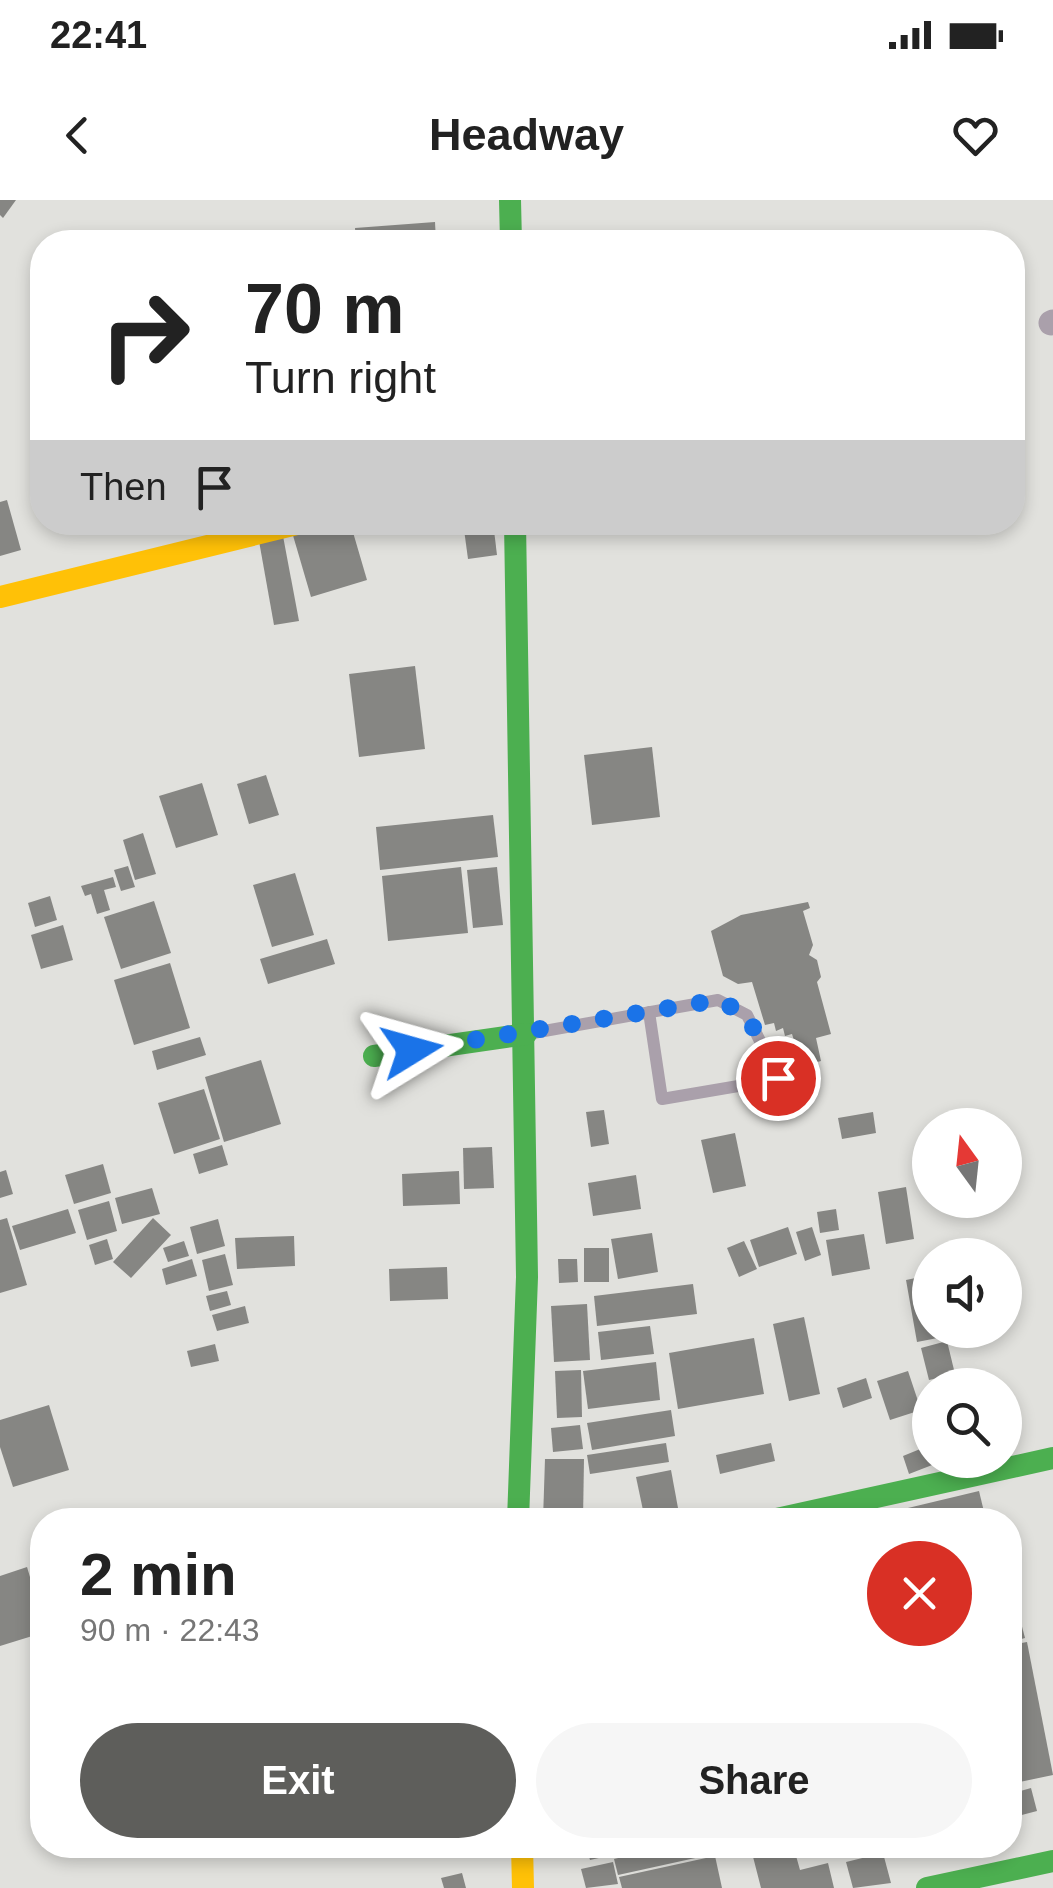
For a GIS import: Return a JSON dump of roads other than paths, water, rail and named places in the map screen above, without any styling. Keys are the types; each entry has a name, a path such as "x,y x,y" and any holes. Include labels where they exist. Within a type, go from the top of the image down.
{"main road":[{"path":"510,200 511,230"},
{"path":"0,598 252,535"},
{"path":"515,535 527,1277 518,1508"},
{"path":"374,1056 526,1034"},
{"path":"826,1508 1053,1458"},
{"path":"522,1858 523,1888"},
{"path":"927,1888 1053,1861"}],"lane":[{"path":"526,1034 650,1012 718,1000 747,1015 778,1078 662,1099 650,1012"}]}
